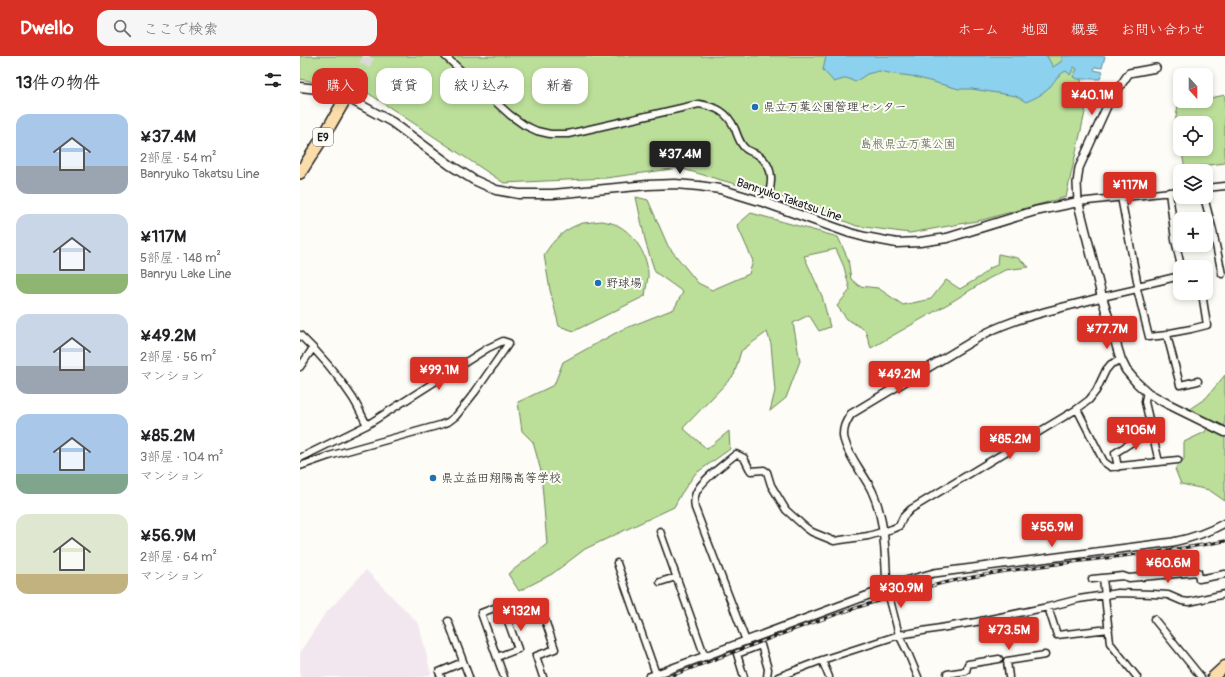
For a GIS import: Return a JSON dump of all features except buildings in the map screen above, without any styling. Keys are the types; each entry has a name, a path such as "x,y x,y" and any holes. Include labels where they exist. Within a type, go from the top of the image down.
{"highway":[{"name":"E9","path":"300,166 339,104"},
{"name":"E9","path":"300,173 325,134 340,104"},
{"path":"1213,677 1225,666"}],"main road":[{"name":"Banryuko Takatsu Line","path":"300,87 335,91 358,102 392,122 450,165 474,180 496,190 519,194 553,194 648,185 675,184 700,186 766,203 865,238 897,243 920,242 947,238 1035,211 1078,202"},
{"path":"1078,202 1102,297 1120,360 1130,375 1148,393 1225,432"}],"street":[{"path":"445,56 510,115 524,125 537,131 550,134 568,134 699,104 711,106 720,110 728,117 743,147 759,156 766,163 771,175 771,189 766,203"},
{"path":"1156,68 1129,72 1108,104 1079,168 1077,183 1078,202 1173,192"},
{"path":"1213,187 1225,186"},
{"path":"1169,192 1175,240 1180,260"},
{"path":"1121,198 1149,337 1192,330 1208,325 1203,300"},
{"path":"1206,204 1222,274"},
{"path":"918,677 899,635 887,588 881,516 872,491 850,455 844,440 843,431 851,414 1000,326 1015,320 1173,278"},
{"path":"300,335 336,373 353,399 367,425"},
{"path":"1167,335 1180,385 1198,381"},
{"path":"300,458 367,425 488,348 503,341 509,343 475,392 450,424 440,425 322,458 300,466"},
{"path":"300,367 313,348"},
{"path":"746,641 695,508 694,500 696,492 701,484 736,454 744,458 751,471 764,470 767,472 771,485 786,510 812,532 834,541 868,536 899,526 903,517 911,509 1090,400 1106,370 1111,364 1120,360"},
{"path":"1148,393 1145,402 1160,462"},
{"path":"1077,409 1104,462 1111,467 1178,460"},
{"path":"1118,467 1115,454 1137,439 1153,435"},
{"path":"618,564 653,676 887,588 934,572 1173,542 1211,531 1225,523"},
{"path":"660,531 705,656"},
{"path":"1137,677 1110,643 1105,594 1104,578 1092,580 1122,576 1129,578 1198,572 1199,579 1225,574"},
{"path":"660,582 676,577"},
{"path":"778,677 822,660 899,635 976,622 1048,607 1079,598 1118,593 1153,594 1168,595 1182,601 1189,602 1225,594"},
{"path":"497,657 518,649 502,605 481,613 504,677"},
{"path":"1048,607 1057,635 1109,629"},
{"path":"1154,618 1201,677"},
{"path":"543,677 536,656 555,649 545,620"},
{"path":"448,621 469,677"},
{"path":"744,677 737,654 760,645 768,669 768,677"},
{"path":"1009,677 1007,660 1045,655"},
{"path":"948,677 947,674 966,671 968,664 998,659"},
{"path":"822,660 829,677"},
{"path":"441,677 439,672 463,662"}],"shaded area":[{"path":"366,570 419,624 431,674 423,677 300,677 300,652 324,615"}],"green space":[{"name":"島根県立万葉公園","path":"300,56 1072,56 1088,99 1066,197 982,220 910,233 857,226 784,198 679,168 606,178 504,183 385,104 432,104 432,68 376,68 376,98 368,93 368,68 312,68 312,81 300,79"},
{"path":"1225,95 1225,163 1213,164 1184,164 1182,156 1213,156 1213,116 1176,116 1178,108 1213,108 1213,98"},
{"path":"636,197 648,200 668,246 698,283 712,290 749,274 753,261 737,225 751,213 838,237 848,259 851,279 859,286 878,288 903,305 931,299 946,280 960,289 980,277 990,268 997,265 998,254 1018,258 1029,267 1005,270 871,348 865,330 847,319 837,306 850,290 844,267 836,249 804,256 822,296 830,327 819,331 809,315 793,323 800,361 786,398 770,411 775,391 771,344 767,332 741,351 734,375 683,428 707,449 729,431 730,449 695,474 674,507 585,549 552,574 519,591 508,574 547,544 541,471 533,442 522,431 518,402 554,385 563,362 621,330 674,309 683,292 655,272 646,244"},
{"name":"野球場","path":"602,221 615,224 624,229 640,247 648,269 645,296 574,331 559,326 550,290 544,255 551,244 565,231 583,223"},
{"path":"1225,375 1225,501 1209,490 1181,484 1175,469 1184,459 1184,442 1205,432 1211,421 1188,410 1206,398"}],"water":[{"path":"826,56 1047,56 1053,67 1062,61 1062,56 1105,56 1102,68 1095,67 1094,70 1103,72 1100,79 1078,79 1073,77 1077,69 1074,67 1070,75 1066,71 1062,73 1046,91 1026,102 1016,96 972,89 959,89 911,76 879,71 867,74 855,82 847,78 834,82 823,70"}],"tunnel":[{"path":"363,68 369,56"}],"railway":[{"path":"668,677 844,612 880,600 952,581 1054,564 1157,552 1225,541"}],"place":[{"name":"県立万葉公園管理センター","path":"755,107"},
{"name":"野球場","path":"598,283"},
{"name":"県立益田翔陽高等学校","path":"433,478"}]}
